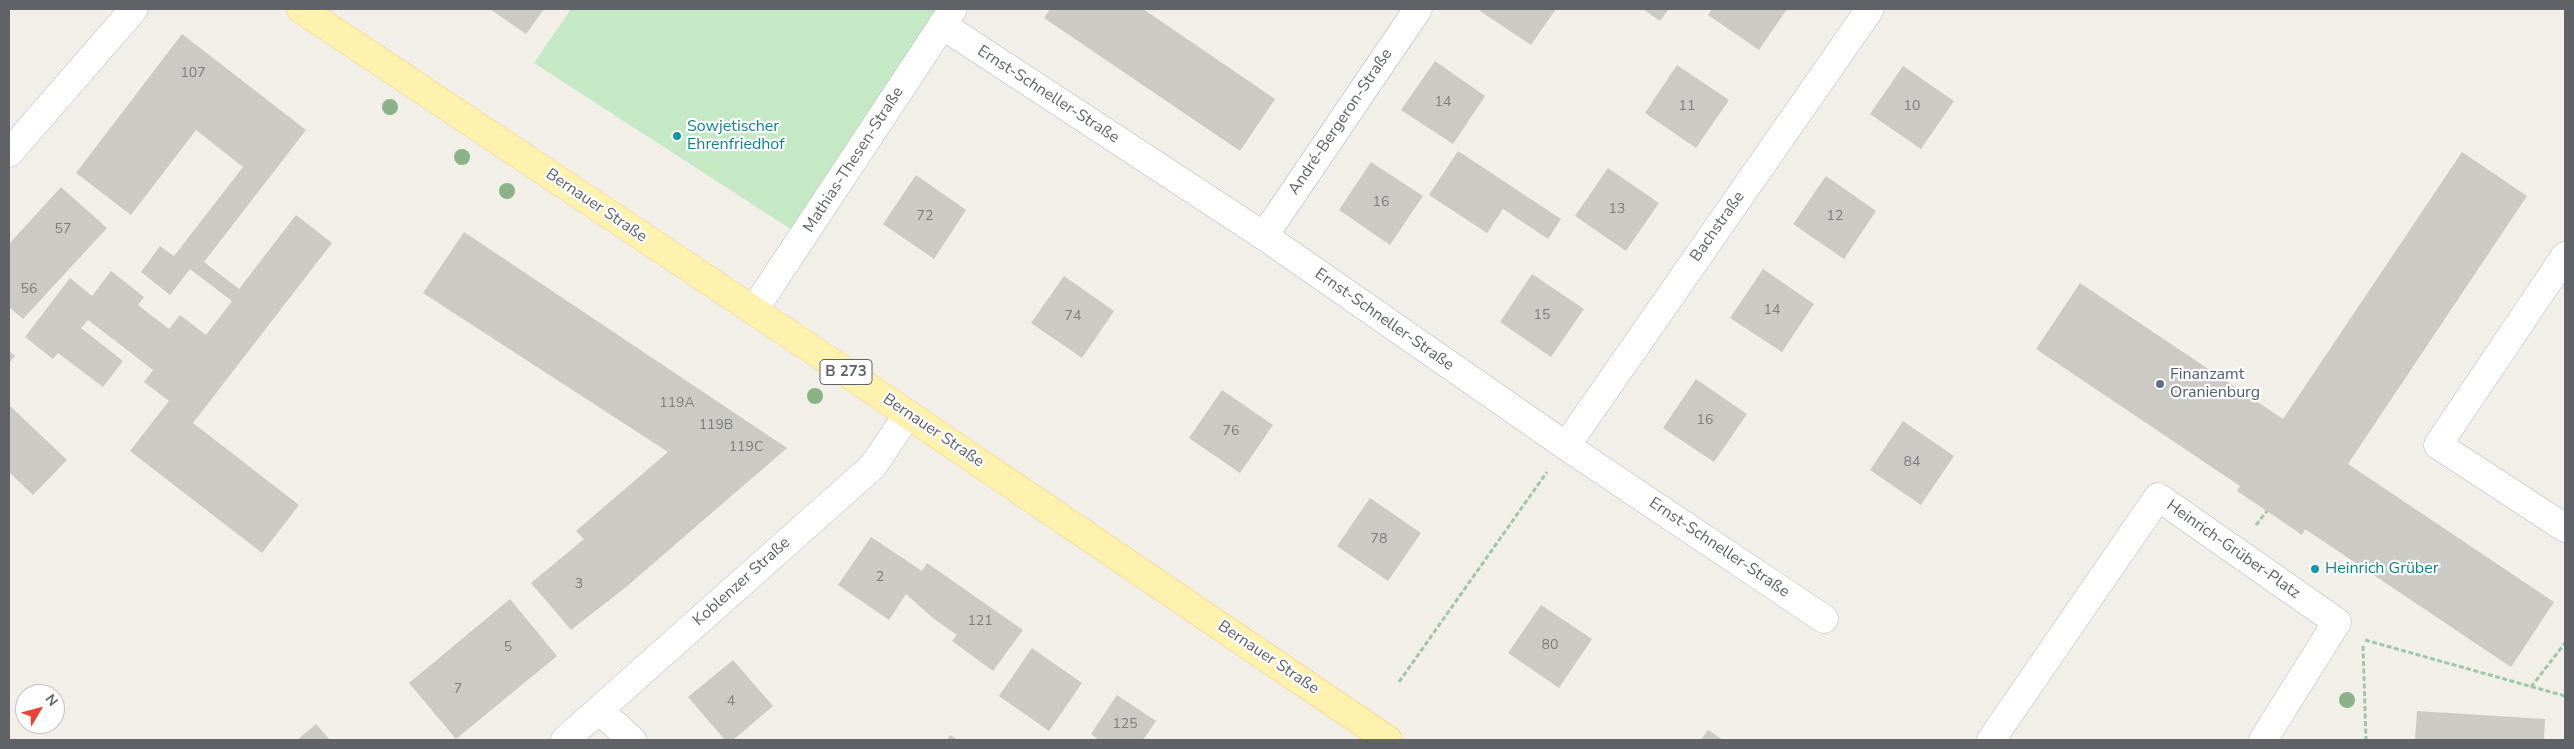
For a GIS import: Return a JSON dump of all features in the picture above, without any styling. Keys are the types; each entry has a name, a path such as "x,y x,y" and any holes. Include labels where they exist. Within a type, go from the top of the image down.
{"main road":[{"name":"Bernauer Straße","path":"300,9 754,310 1388,740"}],"street":[{"path":"9,153 134,9"},
{"name":"André-Bergeron-Straße","path":"1264,236 1418,9"},
{"name":"Bachstraße","path":"1566,446 1870,9"},
{"name":"Mathias-Thesen-Straße","path":"754,310 947,17"},
{"name":"Ernst-Schneller-Straße","path":"947,17 1566,446 1824,619"},
{"path":"2565,256 2438,445 2565,528"},
{"name":"Koblenzer Straße","path":"565,740 873,466 908,414"},
{"name":"Heinrich-Grüber-Platz","path":"1991,740 2158,497 2337,622 2263,740"},
{"path":"599,710 632,740"}],"path":[{"path":"1399,682 1566,446"},
{"path":"2251,532 2266,511"},
{"path":"2366,740 2362,640 2565,696"},
{"path":"2531,687 2565,643"}],"green space":[{"path":"571,9 953,9 803,237 534,63"}],"building":[{"path":"490,9 544,9 526,34"},
{"path":"1050,9 1143,9 1275,99 1240,151 1044,18"},
{"path":"1481,9 1556,9 1531,45 1480,11"},
{"path":"1643,9 1669,9 1660,21"},
{"path":"1712,9 1787,9 1759,50 1708,15"},
{"path":"182,34 306,130 204,262 239,289 296,215 332,243 193,423 299,505 262,553 130,451 169,401 144,382 153,370 88,320 81,328 123,361 103,387 58,353 53,359 25,337 70,278 92,296 111,271 144,297 138,305 169,329 180,315 206,335 232,301 190,269 170,295 141,272 160,246 174,256 243,167 196,130 131,215 76,173"},
{"path":"1435,61 1485,96 1453,144 1401,110"},
{"path":"1677,65 1729,100 1696,148 1645,113"},
{"path":"1903,66 1954,101 1921,149 1870,114"},
{"path":"1458,151 1561,219 1548,239 1503,209 1487,233 1429,195"},
{"name":"Finanzamt Oranienburg","path":"2462,152 2527,196 2348,464 2554,602 2511,667 2305,529 2302,535 2237,491 2240,486 2036,349 2080,283 2283,419"},
{"path":"1371,162 1423,196 1390,245 1339,210"},
{"path":"1608,168 1659,203 1626,251 1575,216"},
{"path":"916,175 966,210 934,259 883,224"},
{"path":"1826,176 1876,211 1844,259 1793,224"},
{"path":"61,187 107,228 23,319 9,307 9,244"},
{"path":"464,232 787,448 626,587 571,630 531,583 584,539 576,531 668,452 423,293"},
{"path":"1763,269 1814,304 1782,352 1730,318"},
{"path":"1532,274 1584,309 1551,357 1500,322"},
{"path":"1064,276 1114,311 1082,358 1031,323"},
{"path":"9,351 15,356 9,363"},
{"path":"1696,379 1747,414 1714,462 1663,428"},
{"path":"1222,390 1273,425 1240,473 1189,438"},
{"path":"9,405 67,460 33,495 9,472"},
{"path":"1903,421 1954,456 1921,505 1870,470"},
{"path":"1370,498 1421,533 1388,581 1337,546"},
{"path":"871,537 922,571 927,563 1023,630 993,671 952,641 957,635 934,619 906,594 889,620 838,585"},
{"path":"510,599 557,656 456,739 409,683"},
{"path":"1541,605 1592,639 1559,688 1508,653"},
{"path":"1032,648 1082,683 1049,731 999,696"},
{"path":"733,660 773,706 733,740 725,740 688,697"},
{"path":"1117,695 1156,721 1143,740 1099,740 1091,734"},
{"path":"2417,711 2545,719 2544,740 2415,740"},
{"path":"316,724 330,740 297,740"},
{"path":"1708,730 1723,740 1701,740"},
{"path":"950,735 958,740 947,740"}],"place":[{"name":"Sowjetischer Ehrenfriedhof","path":"677,136"},
{"name":"Finanzamt Oranienburg","path":"2160,384"},
{"name":"Heinrich Grüber","path":"2315,569"}]}
